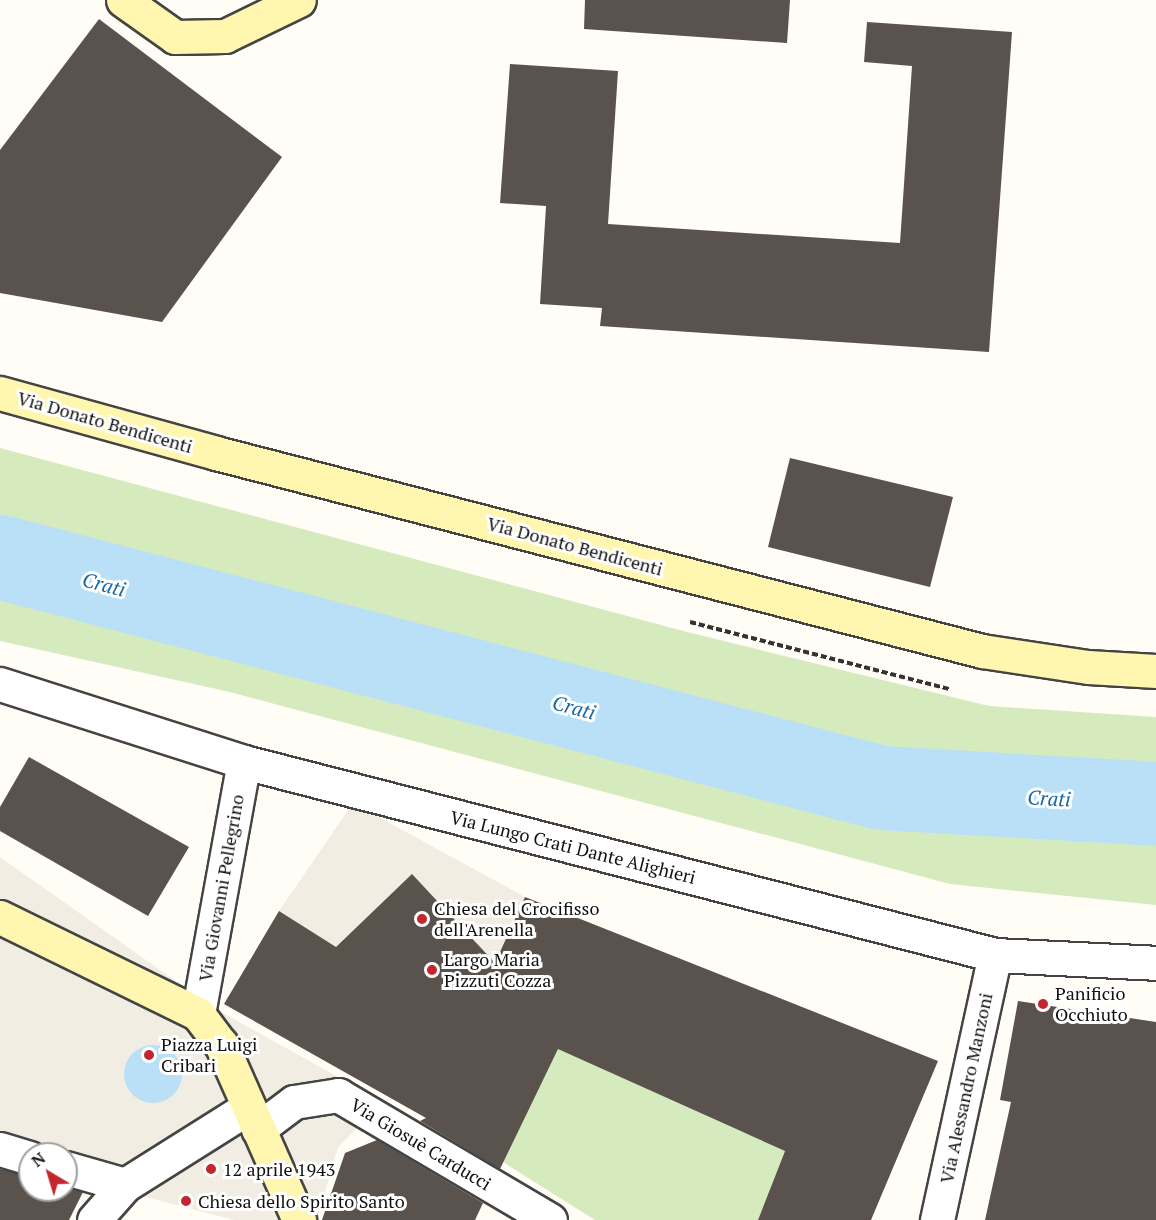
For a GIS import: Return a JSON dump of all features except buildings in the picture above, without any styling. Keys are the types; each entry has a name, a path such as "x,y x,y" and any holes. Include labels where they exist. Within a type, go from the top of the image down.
{"street":[{"path":"123,0 175,37 225,36 299,0"},
{"name":"Via Donato Bendicenti","path":"0,393 216,453 982,651 1088,667 1156,671"},
{"name":"Via Lungo Crati Dante Alighieri","path":"0,684 244,762 995,955 1156,963"},
{"name":"Via Giovanni Pellegrino","path":"198,1014 244,762"},
{"path":"0,917 198,1014 221,1044 299,1220"},
{"name":"Via Alessandro Manzoni","path":"937,1220 995,955"},
{"name":"Via Giosuè Carducci","path":"94,1220 125,1185 254,1118 294,1102 339,1095 550,1220"},
{"path":"0,1149 18,1154"},
{"path":"78,1171 125,1185"}],"green space":[{"path":"0,448 687,632 989,706 1156,717 1156,905 950,884 230,692 0,641"},
{"path":"575,1013 603,1069 742,1132 801,1109 758,1220 595,1220 503,1162"}],"shaded area":[{"name":"Largo Maria Pizzuti Cozza","path":"353,803 525,897 466,1030 279,911"},
{"name":"Piazza Luigi Cribari","path":"0,857 214,1008 383,1102 338,1147 317,1220 234,1220 78,1179 78,1142 18,1142 18,1157 0,1158"}],"water":[{"path":"153,1045 169,1050 177,1058 182,1074 177,1090 169,1098 153,1103 137,1098 129,1090 124,1074 129,1058 137,1050"}],"waterway":[{"name":"Crati","path":"0,557 882,788 1156,804"}],"place":[{"name":"Chiesa del Crocifisso dell'Arenella","path":"422,919"},
{"name":"Largo Maria Pizzuti Cozza","path":"432,970"},
{"name":"Panificio Occhiuto","path":"1043,1004"},
{"name":"Piazza Luigi Cribari","path":"149,1055"},
{"name":"12 aprile 1943","path":"211,1169"},
{"name":"Chiesa dello Spirito Santo","path":"186,1201"}]}
